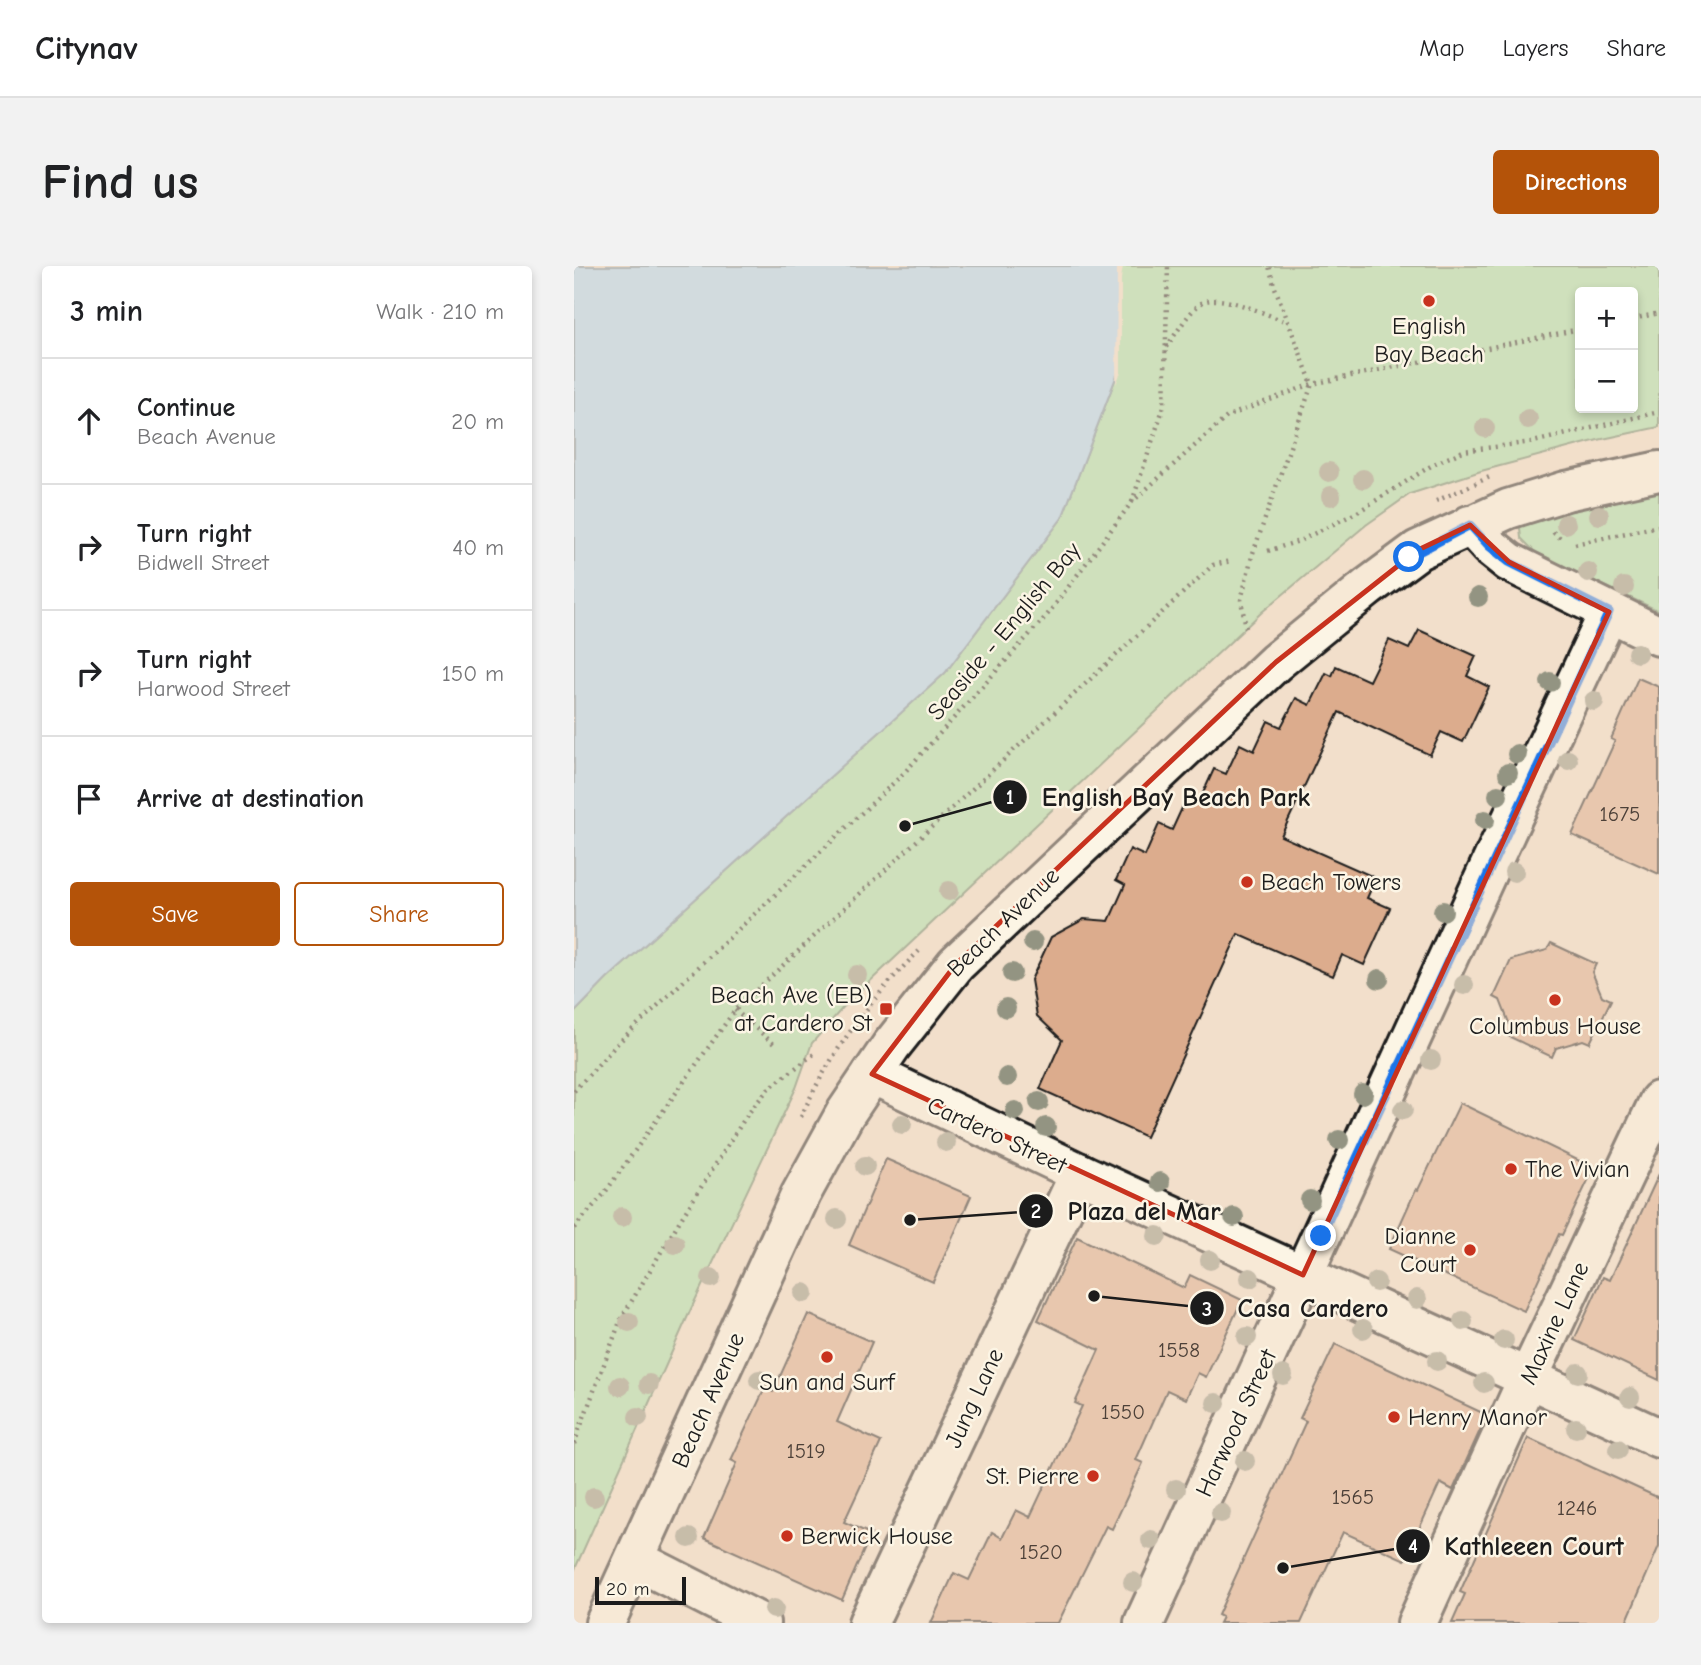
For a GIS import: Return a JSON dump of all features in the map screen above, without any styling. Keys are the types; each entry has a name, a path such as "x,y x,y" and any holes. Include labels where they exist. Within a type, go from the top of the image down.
{"street":[{"name":"Beach Avenue","path":"605,1623 801,1194 845,1114 891,1046 956,964 1276,662 1368,587 1419,550 1508,509 1566,491 1659,471"},
{"path":"1470,525 1489,546 1509,562 1659,636"},
{"name":"Harwood Street","path":"1144,1623 1609,612"},
{"name":"Cardero Street","path":"872,1074 1080,1173 1659,1438"},
{"name":"Maxine Lane","path":"1417,1623 1528,1378 1659,1101"},
{"name":"Jung Lane","path":"868,1623 1080,1173"},
{"path":"636,1559 760,1623"}],"path":[{"path":"1132,502 1164,406 1168,266"},
{"path":"1246,628 1241,600 1252,556 1312,384 1269,266"},
{"path":"1166,347 1196,308 1209,299 1227,300 1288,322"},
{"path":"1638,317 1659,313"},
{"name":"Seaside - English Bay","path":"574,1091 618,1042 903,774 1048,614 1132,502 1228,416 1312,384 1575,330"},
{"path":"1268,551 1299,541 1356,513 1434,464 1464,451 1533,442 1659,412"},
{"path":"1575,544 1659,526"},
{"path":"574,1228 604,1194 735,1010 1213,565 1231,561"},
{"path":"735,1010 775,1045"},
{"path":"811,1096 852,1028"},
{"path":"574,1444 621,1319 679,1222 747,1115 768,1089 814,1054"}],"highlighted area":[{"path":"1470,525 1509,562 1609,612 1303,1275 872,1074 956,964 1276,662 1418,550"}],"green space":[{"path":"1120,266 1659,266 1659,427 1481,471 1410,494 1366,525 1262,612 846,1004 812,1043 796,1088 691,1309 574,1571 574,1013 607,979 945,673 1062,518 1118,372"},
{"path":"1659,488 1659,611 1538,555 1521,538 1520,528 1523,523 1577,506"}],"water":[{"path":"574,266 1120,266 1118,372 1062,518 945,673 607,979 574,1013"}],"pier":[{"path":"1117,266 1123,266 1121,372 1116,384"}],"building":[{"name":"Beach Towers","path":"1419,630 1476,656 1467,676 1489,687 1463,742 1441,732 1430,755 1339,712 1281,836 1376,878 1367,898 1390,908 1364,965 1342,955 1333,976 1238,934 1146,1137 1040,1089 1062,1040 1037,1016 1031,980 1051,937 1084,919 1109,921 1125,885 1116,880 1130,849 1145,856 1159,824 1172,830 1187,797 1199,802 1214,769 1226,774 1240,744 1254,751 1268,721 1281,727 1296,698 1310,705 1326,673 1332,676 1336,666 1369,681 1389,640 1409,649"},
{"path":"1638,678 1659,687 1659,874 1572,835 1615,741 1611,739"},
{"name":"Columbus House","path":"1551,943 1596,964 1592,972 1602,996 1611,1000 1590,1043 1583,1040 1556,1048 1552,1057 1508,1036 1511,1028 1500,1000 1494,997 1511,960 1547,950"},
{"path":"1460,1103 1594,1168 1562,1235 1559,1234 1524,1311 1389,1249"},
{"path":"886,1159 971,1196 933,1282 849,1245"},
{"path":"1659,1174 1659,1380 1574,1340 1603,1277 1610,1280"},
{"path":"1077,1237 1184,1288 1190,1275 1242,1300 1206,1377 1198,1373 1186,1399 1167,1390 1136,1460 1143,1463 1112,1529 1106,1526 1058,1623 931,1623 954,1573 969,1580 992,1532 1002,1538 1016,1510 1030,1517 1082,1406 1075,1403 1099,1350 1038,1320"},
{"path":"808,1314 872,1342 837,1422 881,1442 844,1522 871,1534 842,1600 704,1538 737,1463 731,1460 765,1388 773,1392"},
{"path":"1335,1344 1487,1415 1453,1490 1440,1483 1405,1560 1343,1532 1301,1623 1219,1623 1222,1617 1218,1615 1306,1421 1300,1418"},
{"path":"1528,1438 1659,1498 1659,1546 1626,1623 1452,1623 1465,1594 1460,1592"}],"place":[{"name":"English Bay Beach","path":"1429,301"},
{"name":"English Bay Beach Park","path":"905,826"},
{"name":"Beach Towers","path":"1247,882"},
{"name":"Columbus House","path":"1555,1000"},
{"name":"Beach Ave (EB) at Cardero St","path":"886,1009"},
{"name":"The Vivian","path":"1511,1169"},
{"name":"Plaza del Mar","path":"910,1220"},
{"name":"Dianne Court","path":"1470,1250"},
{"name":"Casa Cardero","path":"1094,1296"},
{"name":"Sun and Surf","path":"827,1357"},
{"name":"Henry Manor","path":"1394,1417"},
{"name":"St. Pierre","path":"1093,1476"},
{"name":"Berwick House","path":"787,1536"},
{"name":"Kathleeen Court","path":"1283,1568"}],"route":[{"path":"1321,1236 1609,612 1509,562 1489,546 1470,525 1409,557"}]}
